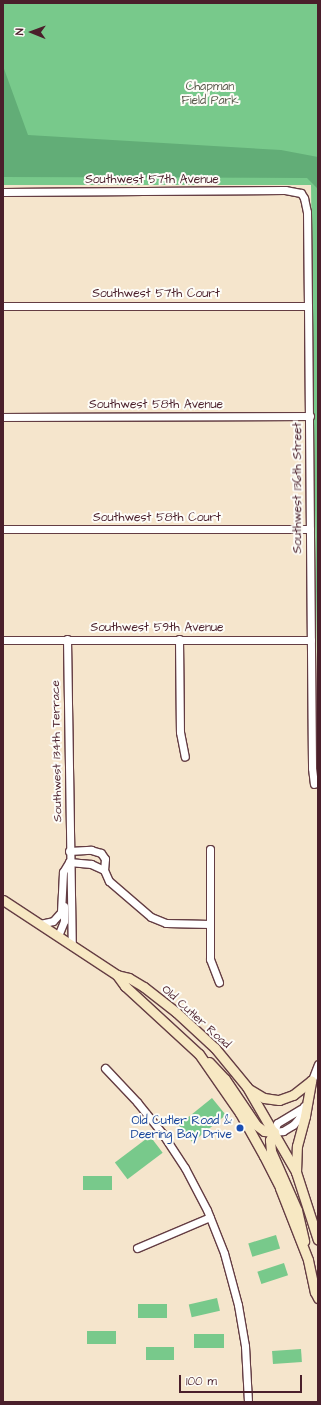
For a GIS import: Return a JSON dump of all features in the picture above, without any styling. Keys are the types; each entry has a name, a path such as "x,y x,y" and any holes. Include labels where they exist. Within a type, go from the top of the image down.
{"main road":[{"name":"Old Cutler Road","path":"3,900 117,975 130,978 144,987 181,1017 215,1048 247,1087 274,1132"},
{"name":"Old Cutler Road","path":"117,975 125,986 199,1054 240,1113 280,1188 308,1260"},
{"path":"199,1054 225,1079 256,1125 264,1131 274,1132"},
{"path":"247,1087 261,1097 279,1100 293,1095 311,1081"},
{"path":"296,1172 297,1146 305,1116 311,1081"},
{"path":"274,1132 286,1157 296,1172 318,1240"},
{"path":"274,1132 270,1140 271,1151 297,1210 315,1292 318,1298"}],"street":[{"name":"Southwest 57th Avenue","path":"3,192 285,190 301,193"},
{"name":"Southwest 136th Street","path":"301,193 304,198 306,208 310,416 310,640 314,784"},
{"name":"Southwest 57th Court","path":"3,306 308,306"},
{"name":"Southwest 58th Avenue","path":"3,417 310,416"},
{"name":"Southwest 58th Court","path":"3,529 310,528"},
{"name":"Southwest 134th Terrace","path":"67,639 69,862 72,872 72,946"},
{"path":"179,639 180,732 185,757"},
{"name":"Southwest 59th Avenue","path":"3,640 310,640"},
{"path":"210,849 210,959 219,982"},
{"path":"69,851 91,850 101,853 106,860 104,870"},
{"name":"Southwest 134th Terrace","path":"58,936 65,913 63,902 63,872 69,862"},
{"path":"69,862 91,864 104,870 114,886 151,917 166,923 210,924"},
{"name":"Southwest 134th Terrace","path":"40,924 56,919 61,912 63,902"},
{"path":"274,1132 277,1124 304,1107 311,1081 318,1064"},
{"path":"105,1068 137,1102 162,1133 193,1182 210,1217 228,1267 241,1318 245,1346 248,1402"},
{"path":"137,1248 210,1217"}],"green space":[{"name":"Chapman Field Park","path":"3,3 318,3 318,752 311,185 3,185"},
{"path":"3,66 28,135 281,150 318,157 318,255 317,188 307,178 3,177"},
{"path":"212,1098 226,1115 192,1142 179,1125"},
{"path":"150,1136 163,1153 127,1179 115,1162"},
{"path":"83,1176 112,1176 112,1190 83,1190"},
{"path":"276,1235 280,1248 252,1257 248,1243"},
{"path":"284,1263 288,1275 261,1284 257,1272"},
{"path":"217,1298 220,1311 192,1317 189,1305"},
{"path":"138,1304 167,1304 167,1318 138,1318"},
{"path":"87,1331 116,1331 116,1344 87,1344"},
{"path":"194,1334 224,1334 224,1348 194,1348"},
{"path":"146,1347 174,1347 174,1360 146,1360"},
{"path":"301,1349 302,1362 273,1364 272,1351"}],"place":[{"name":"Old Cutler Road & Deering Bay Drive","path":"240,1128"}]}
